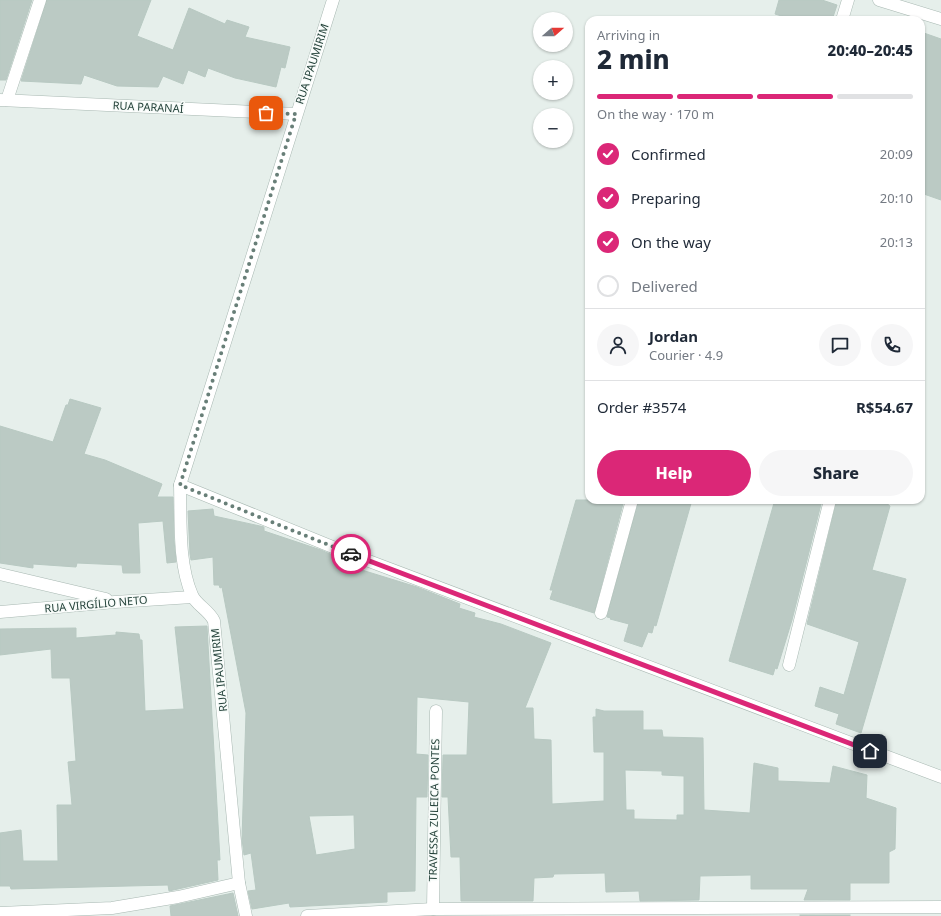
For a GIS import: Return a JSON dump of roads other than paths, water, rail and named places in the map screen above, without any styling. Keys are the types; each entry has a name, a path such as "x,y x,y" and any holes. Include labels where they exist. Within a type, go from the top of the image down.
{"street":[{"path":"4,100 40,0"},
{"name":"RUA IPAUMIRIM","path":"246,916 239,883 214,621 208,611 192,597 185,572 182,550 180,485 333,0"},
{"path":"843,16 848,0"},
{"path":"879,0 941,19"},
{"name":"RUA PARANAÍ","path":"4,100 296,114"},
{"path":"180,485 345,552 941,777"},
{"path":"602,613 631,504"},
{"path":"789,665 829,504"},
{"path":"0,574 115,602"},
{"name":"RUA VIRGÍLIO NETO","path":"0,612 192,597"},
{"name":"TRAVESSA ZULEICA PONTES","path":"433,909 436,711"},
{"path":"0,913 112,908 178,897 239,883"},
{"path":"307,916 433,909 941,907"}]}
